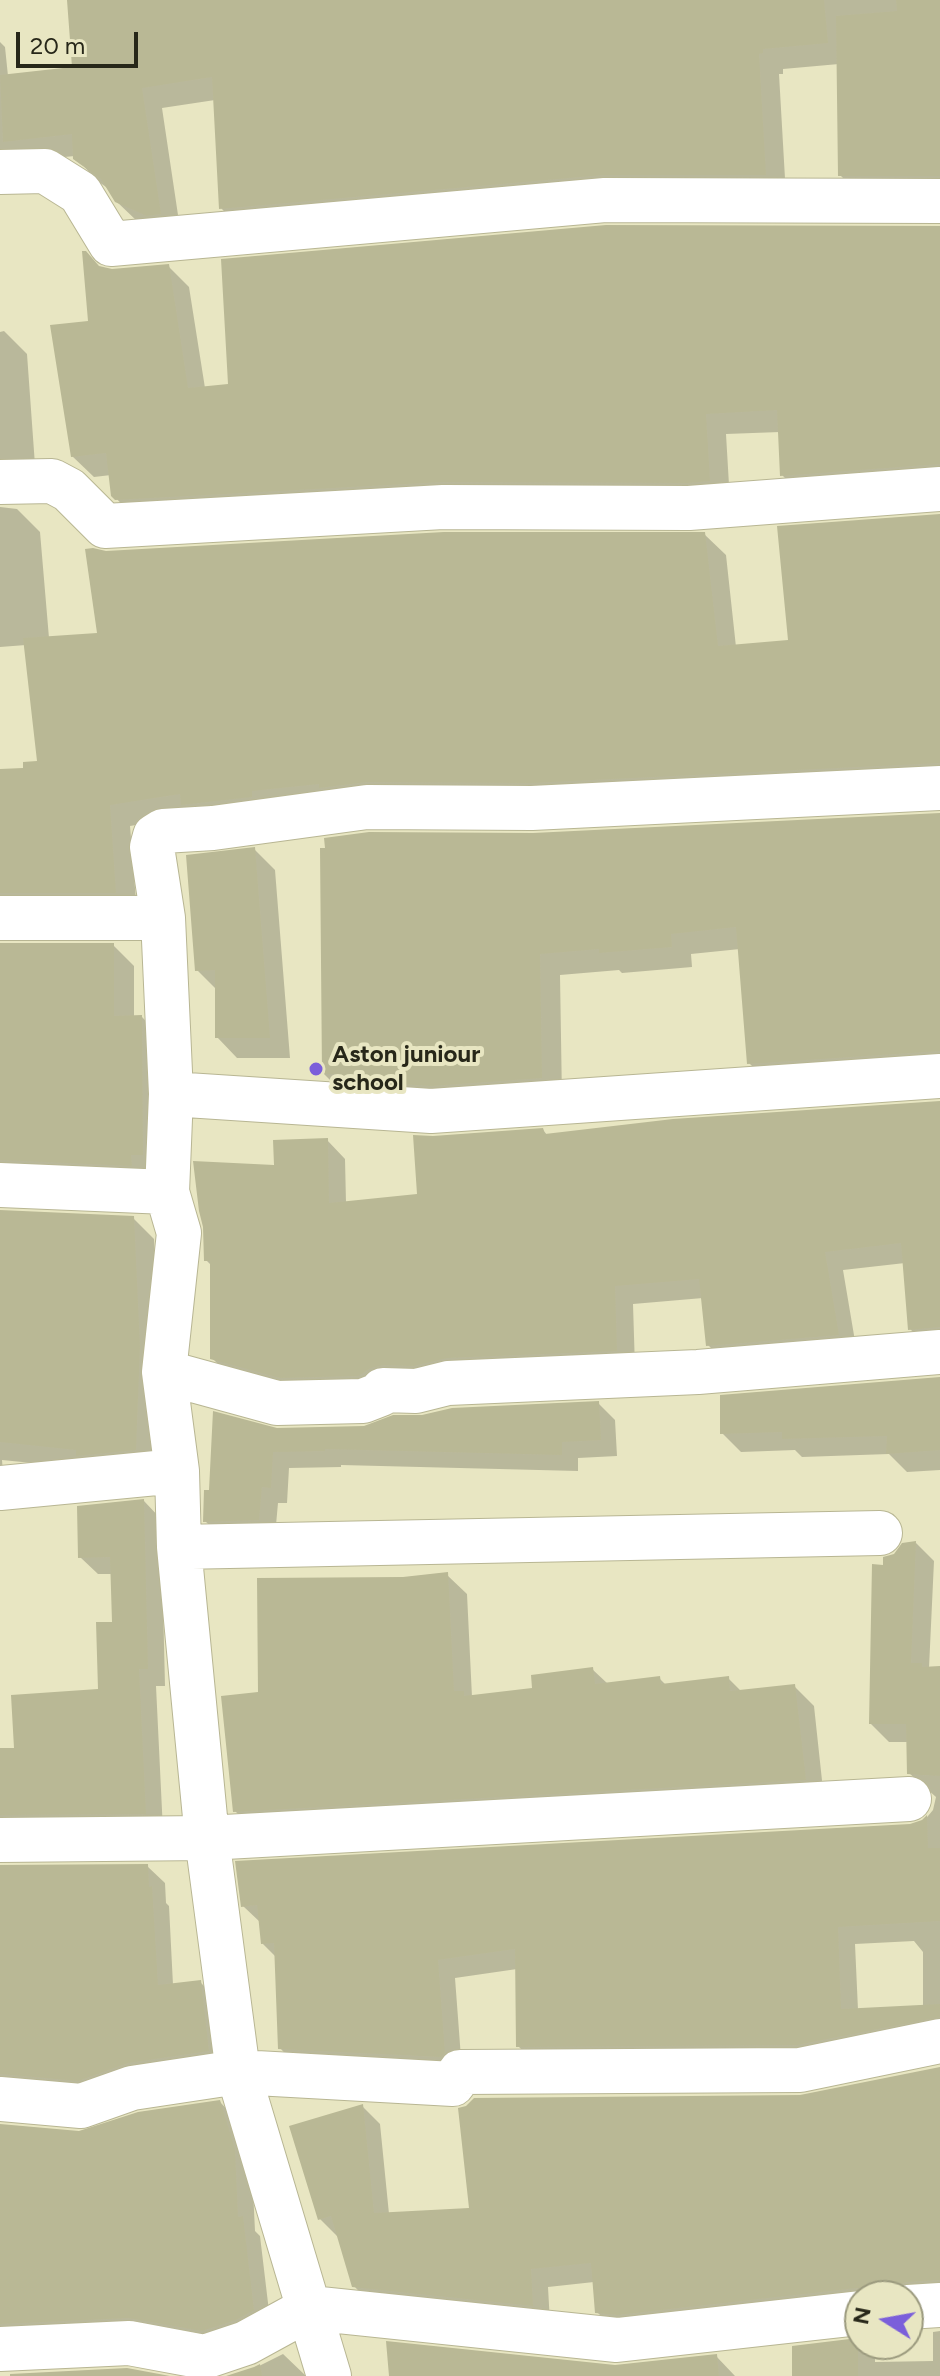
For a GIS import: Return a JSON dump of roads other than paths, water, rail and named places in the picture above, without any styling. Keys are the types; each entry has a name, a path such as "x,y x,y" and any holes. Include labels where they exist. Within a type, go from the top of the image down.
{"street":[{"path":"0,172 45,171 80,193 111,244 605,200 940,201"},
{"path":"0,482 52,481 69,490 105,526 443,507 689,508 940,489"},
{"path":"329,2376 238,2072 207,1838 179,1547 177,1471 164,1372 179,1233 167,1192 171,1094 163,918 152,847 155,836 163,831 213,828 367,807 532,808 940,788"},
{"path":"0,918 163,918"},
{"path":"171,1094 431,1111 940,1076"},
{"path":"0,1185 167,1192"},
{"path":"164,1372 277,1403 363,1401 381,1394 383,1390 416,1391 448,1383 698,1372 940,1352"},
{"path":"0,1488 177,1471"},
{"path":"179,1547 880,1533"},
{"path":"0,1840 207,1838 909,1799"},
{"path":"0,2099 81,2106 132,2088 238,2072 453,2084 460,2072 800,2070 940,2041"},
{"path":"0,2349 129,2343 204,2357 246,2343 310,2308 617,2340 844,2315"}],"place":[{"name":"Aston juniour school","path":"316,1069"}]}
